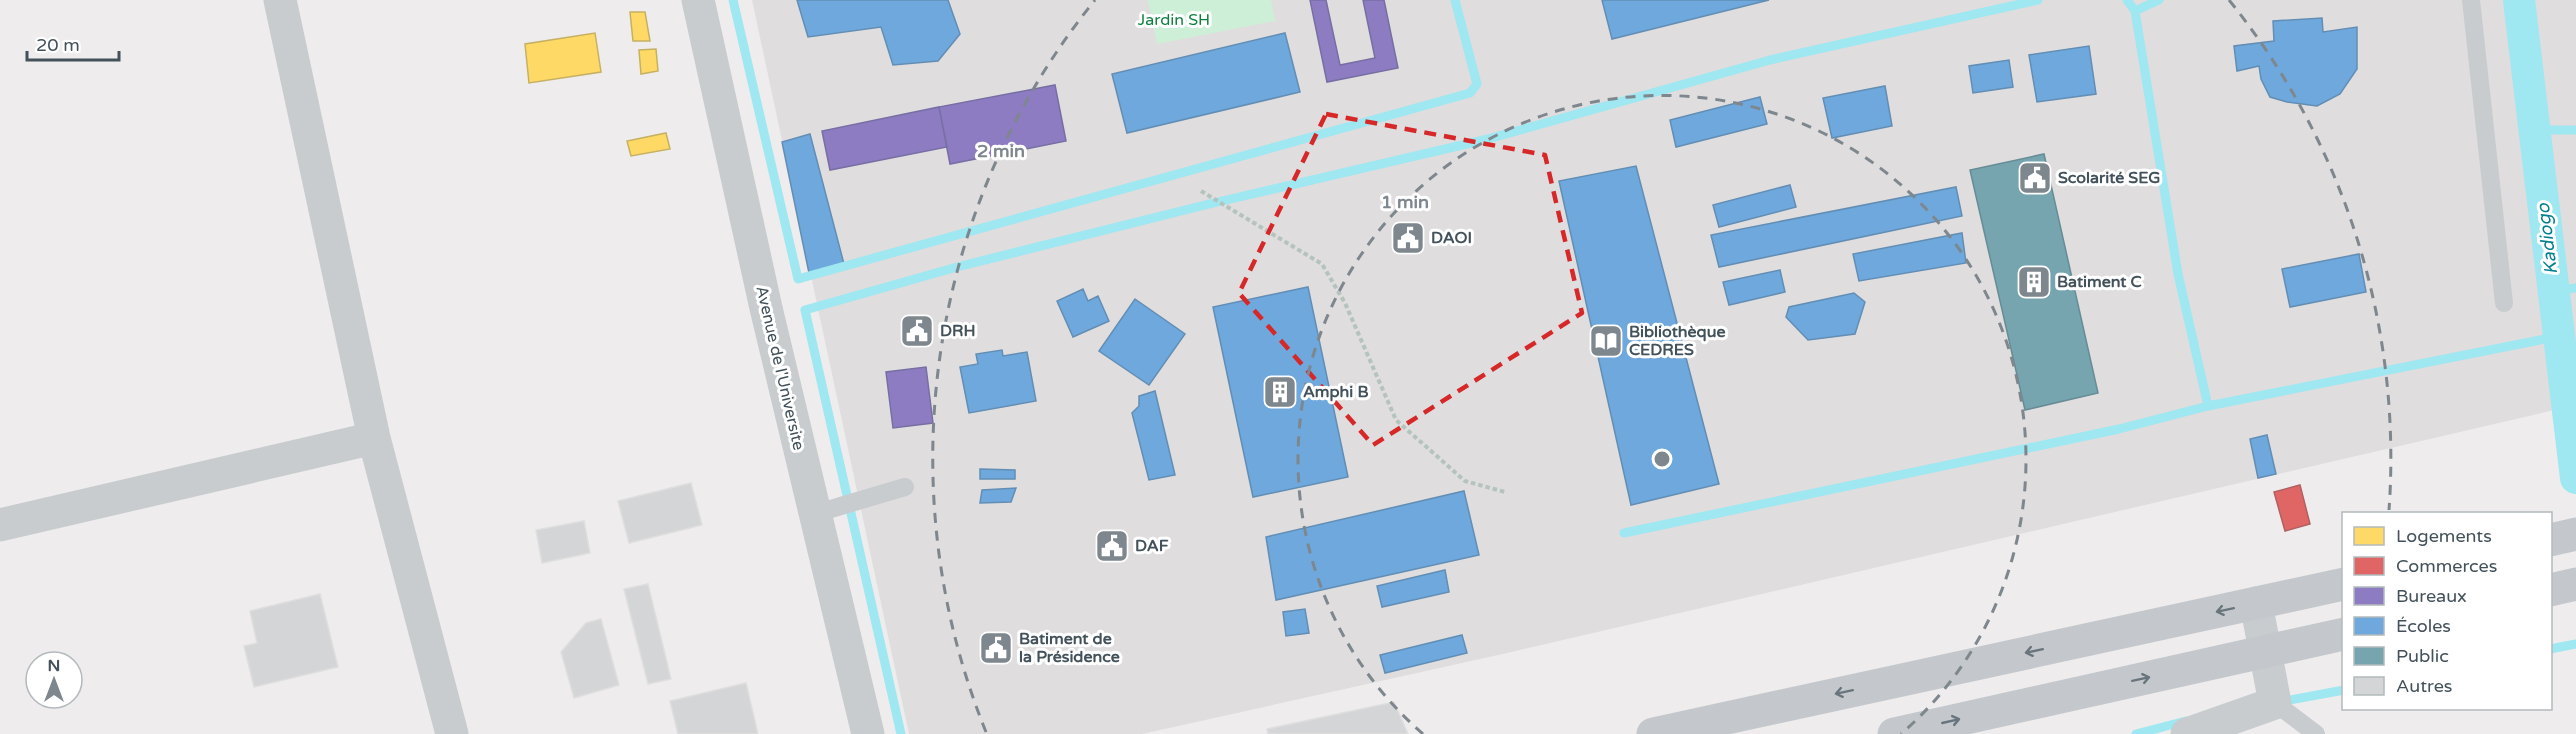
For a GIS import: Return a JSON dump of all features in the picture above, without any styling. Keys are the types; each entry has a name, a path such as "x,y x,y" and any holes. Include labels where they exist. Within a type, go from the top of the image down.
{"main road":[{"path":"2552,540 2576,534"},
{"path":"1653,734 2342,584"},
{"path":"2552,590 2576,584"},
{"path":"1894,734 2342,634"}],"street":[{"path":"280,0 374,438 452,734"},
{"name":"Avenue de l'Universite","path":"698,0 814,514 868,734"},
{"path":"0,525 374,438"},
{"path":"2187,734 2276,703 2256,603"}],"lane":[{"path":"2471,0 2504,303"},
{"path":"814,514 905,487"},
{"path":"2276,703 2316,734"}],"path":[{"path":"1201,191 1322,264 1345,303 1396,420 1466,481 1505,492"}],"highlighted area":[{"path":"1326,114 1545,155 1582,313 1373,445 1239,293"}],"shaded area":[{"path":"752,0 2576,0 2576,405 1507,653 1142,734 909,734"}],"green space":[{"name":"Jardin SH","path":"1148,0 1271,0 1275,21 1157,44"}],"building: Logements":[{"path":"630,12 645,12 650,41 633,41"},
{"path":"595,33 601,72 529,83 525,44"},
{"path":"656,49 658,71 641,74 639,50"},
{"path":"666,133 670,149 631,156 627,141"}],"building: Commerces":[{"path":"2300,485 2310,524 2285,531 2274,492"}],"building: Bureaux":[{"path":"1310,0 1326,0 1340,65 1375,58 1363,0 1384,0 1398,68 1327,82"},
{"path":"1055,85 1066,141 950,164 939,107"},
{"path":"939,107 947,147 830,170 822,131"},
{"path":"926,367 933,423 893,428 886,372"}],"building: Écoles":[{"path":"797,0 948,0 960,34 938,61 893,65 881,27 808,37"},
{"path":"1602,0 1769,0 1612,39"},
{"path":"2322,18 2323,32 2357,27 2357,69 2340,94 2317,106 2287,102 2270,97 2261,79 2259,66 2237,71 2234,46 2274,41 2273,21"},
{"path":"1285,33 1300,92 1127,133 1112,74"},
{"path":"2089,46 2096,94 2037,102 2029,55"},
{"path":"2009,60 2013,87 1973,93 1969,66"},
{"path":"1885,86 1892,126 1832,138 1823,98"},
{"path":"1760,97 1767,124 1676,147 1670,120"},
{"path":"810,134 844,264 809,273 782,142"},
{"path":"1636,166 1719,484 1631,505 1559,181"},
{"path":"1790,185 1796,207 1719,227 1713,205"},
{"path":"1956,187 1962,216 1719,267 1711,235"},
{"path":"1962,233 1966,263 1859,281 1853,254"},
{"path":"2359,254 2366,292 2290,307 2282,269"},
{"path":"1780,270 1785,292 1729,305 1723,282"},
{"name":"Amphi B","path":"1308,287 1348,477 1253,497 1213,307"},
{"path":"1083,289 1088,301 1098,296 1109,321 1073,337 1057,301"},
{"path":"1854,293 1865,302 1855,334 1808,340 1786,317 1789,307"},
{"path":"1135,299 1185,334 1149,385 1099,351"},
{"path":"1002,350 1003,356 1027,352 1036,401 969,413 960,367 978,364 976,354"},
{"path":"1155,391 1175,475 1149,480 1132,413 1139,406 1139,396"},
{"path":"2267,435 2276,474 2258,478 2250,439"},
{"path":"980,469 1015,470 1015,479 980,479"},
{"path":"1016,488 1011,502 980,503 982,490"},
{"path":"1464,491 1479,555 1276,600 1266,537"},
{"path":"1445,570 1449,592 1382,607 1377,586"},
{"path":"1305,609 1309,633 1286,636 1283,612"},
{"path":"1462,635 1467,653 1385,673 1380,655"}],"building: Public":[{"name":"Batiment C","path":"2044,154 2098,393 2025,410 1970,170"}],"building: Autres":[{"path":"691,483 702,525 629,543 618,501"},
{"path":"584,521 590,553 542,563 536,530"},
{"path":"648,584 671,679 648,684 624,589"},
{"path":"320,594 338,667 254,687 244,646 257,643 250,611"},
{"path":"601,619 619,685 574,698 561,652 586,623"},
{"path":"746,683 758,734 678,734 670,701"},
{"path":"1394,702 1408,734 1268,734 1267,729"}],"waterway":[{"path":"733,0 798,279 1470,93 1477,84 1455,0"},
{"path":"901,734 805,310 957,267 1205,205 1488,139 1770,60 2038,0"},
{"path":"2127,0 2135,11 2178,274 2208,406"},
{"path":"2135,11 2159,0"},
{"name":"Kadiogo","path":"2519,0 2576,478"},
{"path":"2535,130 2576,130"},
{"path":"2554,291 2576,288"},
{"path":"1624,533 2119,429 2208,406 2560,336"},
{"path":"2552,649 2576,644"},
{"path":"2279,702 2342,690"},
{"path":"2136,734 2186,721"}],"place":[{"name":"Scolarité SEG","path":"2035,178"},
{"name":"DAOI","path":"1408,238"},
{"name":"Batiment C","path":"2034,282"},
{"name":"DRH","path":"917,331"},
{"name":"Bibliothèque CEDRES","path":"1606,341"},
{"name":"Amphi B","path":"1280,392"},
{"name":"DAF","path":"1112,546"},
{"name":"Batiment de la Présidence","path":"996,648"}]}
